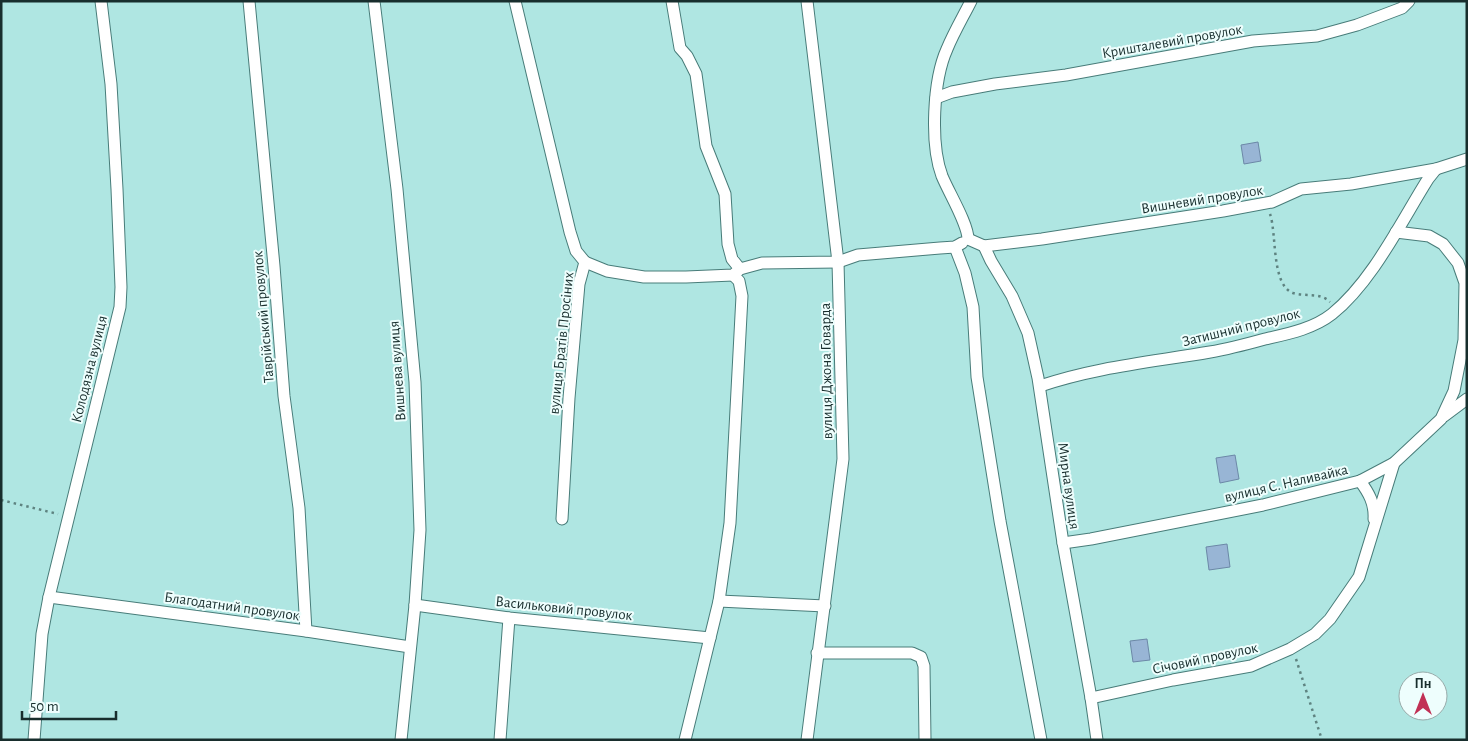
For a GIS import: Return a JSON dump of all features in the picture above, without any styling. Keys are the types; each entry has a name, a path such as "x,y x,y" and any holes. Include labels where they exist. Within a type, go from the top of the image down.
{"street":[{"name":"Колодязна вулиця","path":"34,740 42,634 49,597 120,307 121,287 111,84 101,1"},
{"name":"Таврійський провулок","path":"249,1 274,266 284,396 299,508 306,631"},
{"name":"Вишнева вулиця","path":"374,1 397,189 415,382 420,530 415,605 401,740"},
{"name":"вулиця Братів Просіних","path":"515,1 570,232 576,251 585,262 579,284 568,398 562,519"},
{"path":"672,1 680,48 687,56 696,74 706,146 724,194 728,244 742,296 730,523 719,601 685,740"},
{"name":"вулиця Джона Говарда","path":"807,1 838,262 843,459 807,740"},
{"path":"968,239 968,231 941,174 934,129 939,75 946,50 971,1"},
{"name":"Кришталевий провулок","path":"936,98 952,92 995,84 1066,75 1253,41 1317,36 1384,15 1402,8 1409,1"},
{"name":"Вишневий провулок","path":"984,246 1051,238 1261,204 1272,202 1301,189 1351,184 1436,169 1467,159"},
{"name":"Затишний провулок","path":"1040,386 1079,374 1213,352 1299,331 1330,315 1351,296 1373,267 1436,169"},
{"name":"вулиця С. Наливайка","path":"1063,542 1091,539 1263,506 1360,481 1394,463 1441,419 1454,391 1464,340 1465,283 1458,263 1443,244 1429,236 1396,232"},
{"path":"585,262 607,271 644,276 686,277 736,272 762,263 838,262 858,255 955,246 968,239"},
{"path":"968,239 984,246"},
{"path":"955,246 973,307 977,377 1024,655 1041,740"},
{"name":"Мирна вулиця","path":"984,246 990,261 1012,296 1028,333 1040,386 1063,542 1097,740"},
{"path":"1441,419 1467,399"},
{"name":"Січовий провулок","path":"1091,698 1251,666 1292,648 1314,634 1330,619 1359,577 1394,463"},
{"name":"Січовий провулок","path":"1360,481 1368,492 1375,509 1374,526"},
{"name":"Благодатний провулок","path":"49,597 306,631 410,647"},
{"path":"719,601 824,606"},
{"name":"Васильковий провулок","path":"415,605 509,618 710,638"},
{"path":"500,740 509,618"},
{"path":"817,654 912,653 920,657 924,666 925,740"}],"path":[{"path":"1261,204 1269,211 1272,220 1279,276 1284,288 1293,293 1314,295 1327,299 1338,309"},
{"path":"1,500 68,516"},
{"path":"1292,648 1322,740"}],"building":[{"path":"1258,142 1261,161 1244,164 1241,145"},
{"path":"1235,455 1239,479 1220,483 1216,458"},
{"path":"1227,544 1230,567 1209,570 1206,547"},
{"path":"1147,639 1150,660 1133,662 1130,641"}]}
